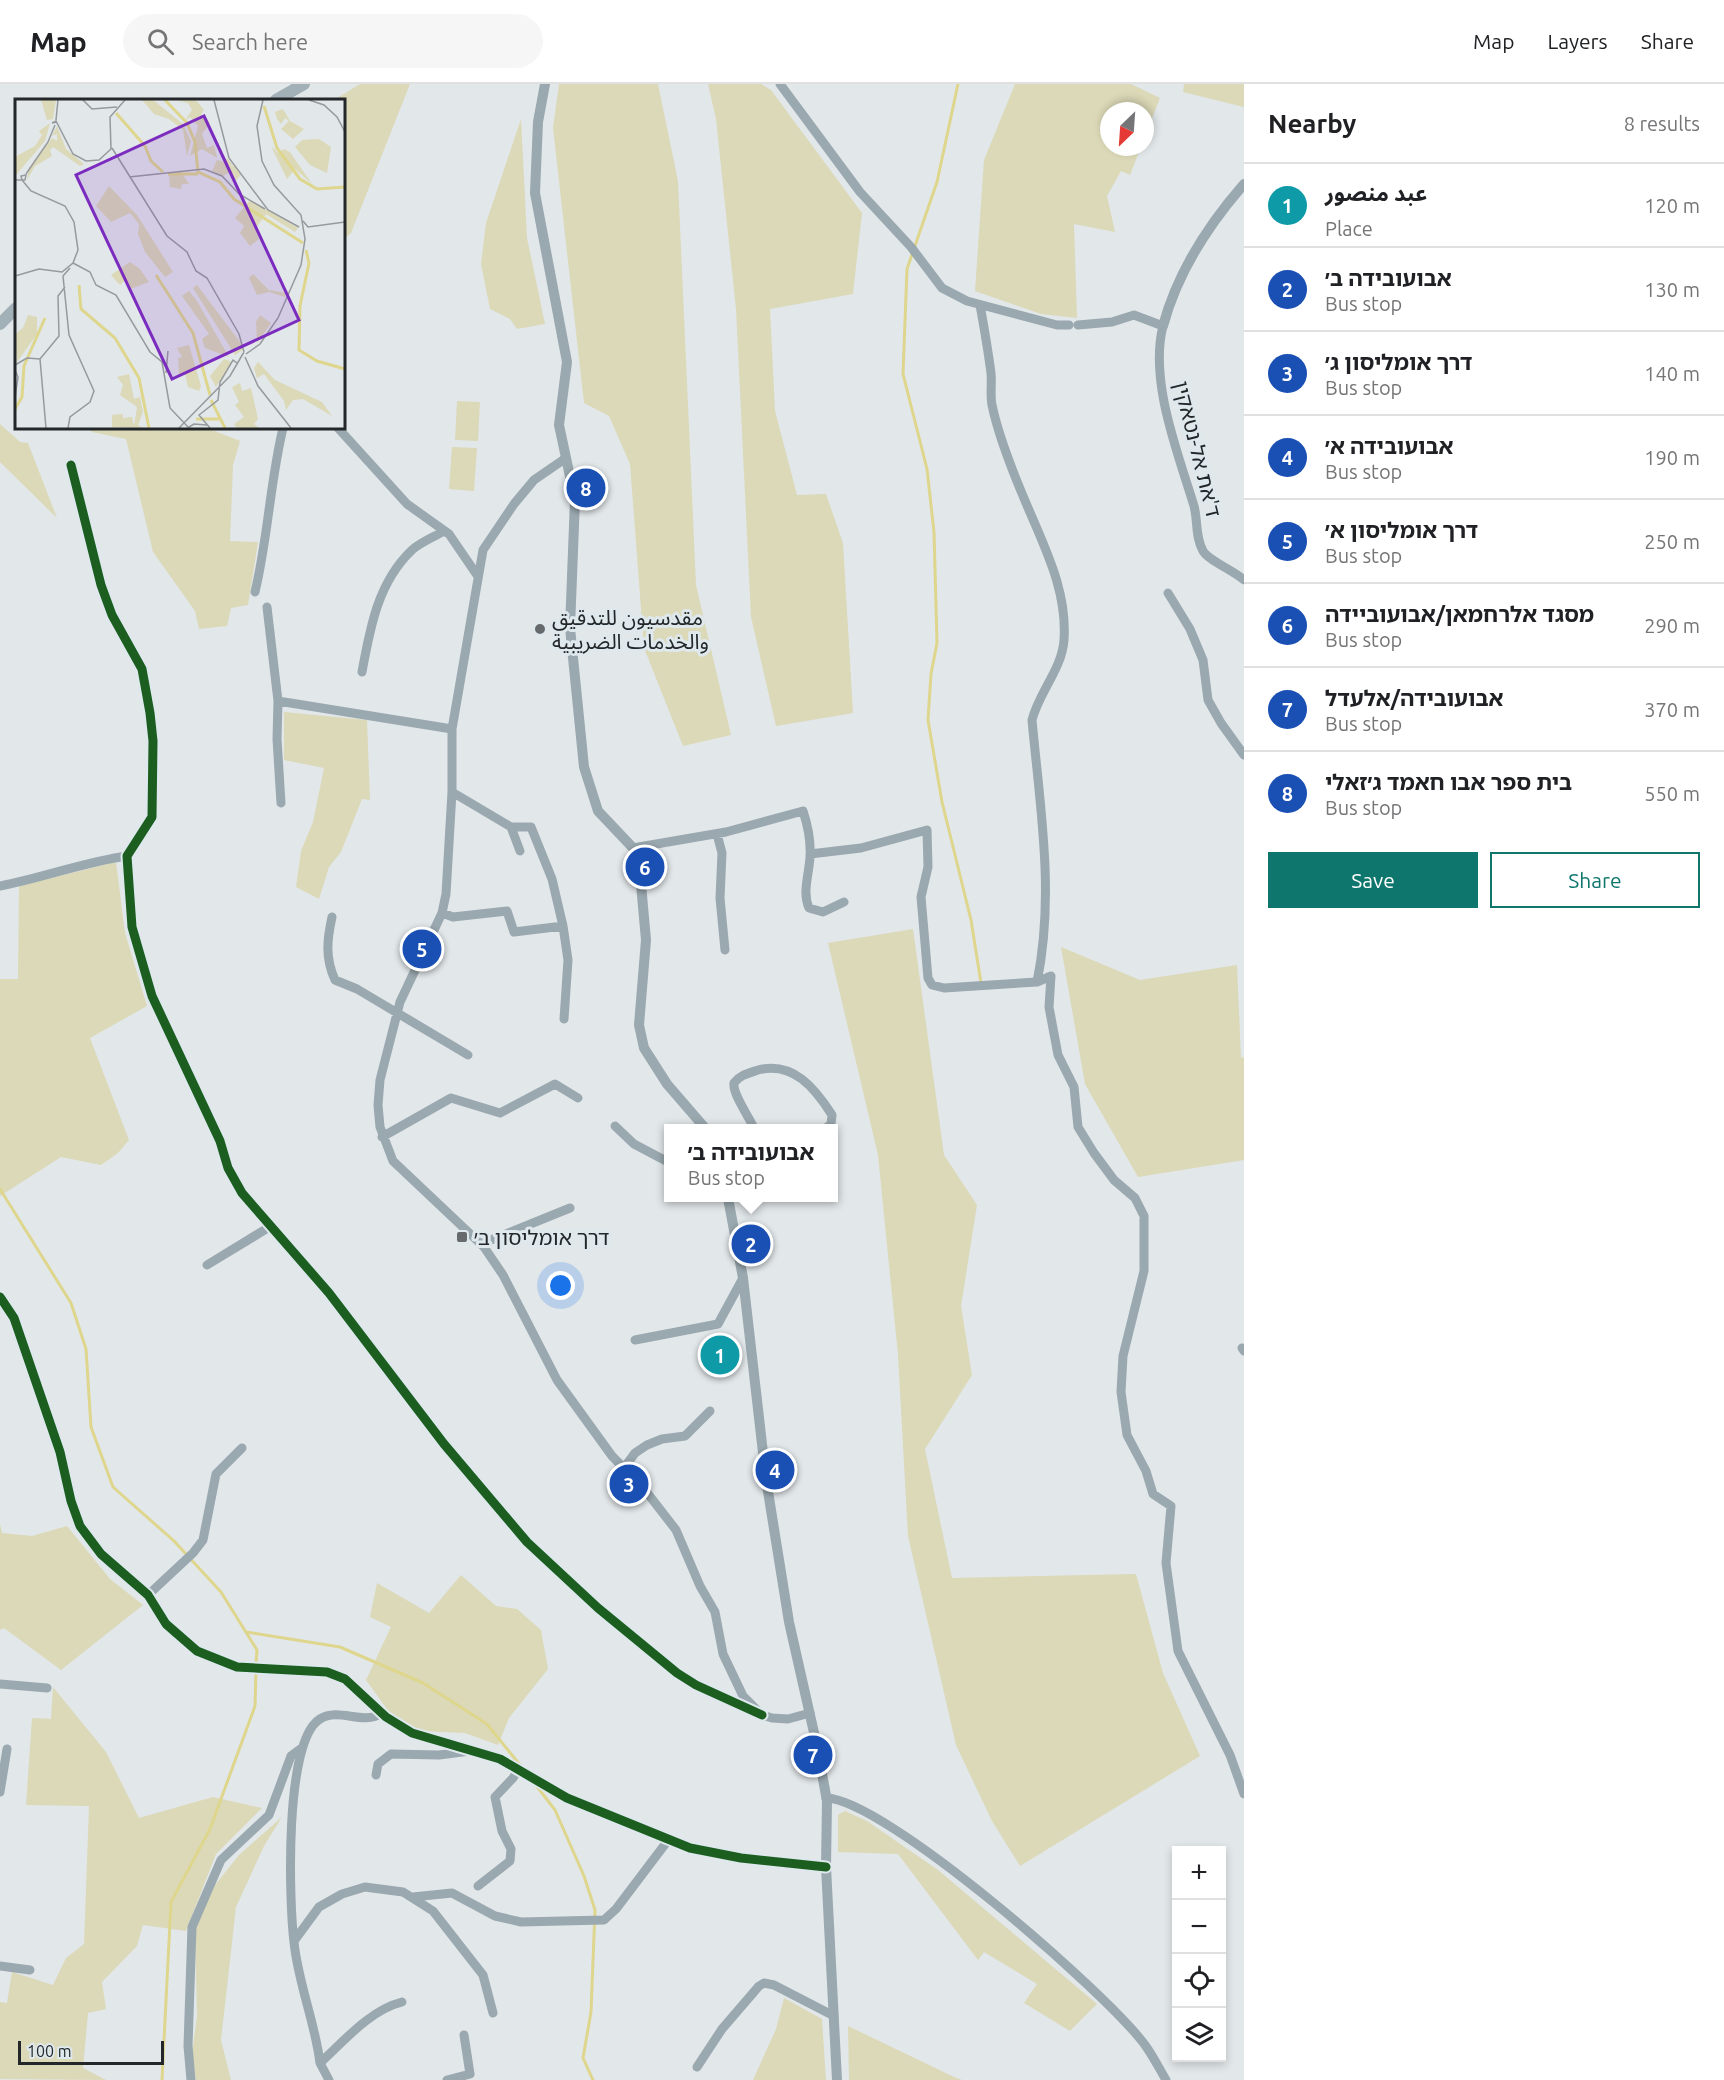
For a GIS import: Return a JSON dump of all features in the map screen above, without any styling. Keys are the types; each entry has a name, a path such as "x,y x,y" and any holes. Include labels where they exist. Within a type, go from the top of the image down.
{"main road":[{"path":"278,99 304,84"},
{"path":"0,324 15,309"}],"street":[{"path":"545,84 538,122 535,194 567,362 560,425 574,500 569,600 572,660 584,767 598,811 633,848 639,862 646,940 639,1025 644,1048 667,1084 702,1124"},
{"path":"780,84 860,192 911,247 942,288 980,305 1057,325 1112,322 1134,315 1163,326"},
{"name":"ד'את אל-נטאקין","path":"1244,184 1202,240 1167,311 1159,364 1162,395 1180,465 1195,508 1199,541 1204,554 1244,580"},
{"path":"980,305 991,374 992,404 1031,516 1053,564 1059,584 1062,615 1064,641 1053,673 1036,701 1032,720 1045,872 1046,925 1037,982"},
{"path":"255,592 265,548 272,472 283,429"},
{"path":"339,429 407,504 444,531 460,548 477,575"},
{"path":"566,458 534,480 514,504 483,550 452,729 452,792 442,913 406,984 380,1080 378,1105 382,1137 393,1161 409,1179 481,1244 503,1275 557,1380 624,1468 676,1530 700,1587 715,1612 723,1654 731,1675 743,1696 762,1714"},
{"path":"71,465 101,585 112,615 141,669 147,692 153,741 152,817 126,856 132,927 152,996 220,1141 228,1168 242,1193 329,1293 444,1444 527,1542 598,1608 677,1673 696,1685 762,1714 788,1719 810,1713"},
{"path":"362,672 369,629 396,567 414,548 444,531"},
{"path":"1168,593 1190,629 1203,660 1208,699 1221,723 1244,754"},
{"path":"267,607 278,701 277,739 281,803"},
{"path":"278,701 452,729"},
{"path":"452,792 511,827 531,827 552,879 563,926 568,960 564,1018"},
{"path":"633,848 717,834 803,811 808,827 810,854 805,898 809,908 823,912 844,902"},
{"path":"511,827 520,851"},
{"path":"810,854 861,848 927,830 928,867 921,897 928,978 933,985 944,988 1037,982 1051,976 1049,1007 1058,1055 1074,1087 1078,1127 1094,1154 1114,1180 1134,1198 1144,1216 1144,1270 1124,1356 1121,1392 1127,1435 1146,1471 1153,1494 1171,1506 1166,1563 1178,1651 1230,1755 1244,1794"},
{"path":"717,834 722,853 720,898 724,951"},
{"path":"0,886 126,856"},
{"path":"442,913 453,917 507,911 514,932 563,926"},
{"path":"332,918 327,941 328,965 335,980 357,988 468,1055"},
{"path":"752,1124 742,1103 734,1093 734,1083 748,1072 772,1067 783,1068 810,1086 832,1115 831,1124"},
{"path":"382,1137 451,1098 500,1113 555,1084 578,1098"},
{"path":"615,1126 634,1144 664,1159"},
{"path":"729,1202 743,1278 766,1479 789,1622 810,1713 826,1798 826,1868 837,2080"},
{"path":"481,1244 570,1208"},
{"path":"207,1265 271,1226"},
{"path":"634,1340 718,1324 743,1278"},
{"path":"0,1297 14,1318 60,1452 71,1501 80,1526 101,1554 148,1595 166,1624 197,1651 237,1666 327,1672 345,1679 382,1713 412,1733 473,1751 519,1768 567,1798 690,1848 741,1858 826,1868"},
{"path":"624,1468 635,1453 647,1445 662,1439 685,1436 710,1411"},
{"path":"148,1595 203,1540 216,1474 242,1448"},
{"path":"0,1683 47,1688"},
{"path":"329,2080 320,2063 294,1941 290,1868 291,1827 302,1748 312,1726 321,1718 336,1715 367,1719 382,1713"},
{"path":"191,2080 188,2046 192,1927 220,1860 269,1815 291,1756 302,1748"},
{"path":"0,1792 7,1749"},
{"path":"376,1775 378,1764 391,1754 439,1755 473,1751"},
{"path":"478,1886 510,1862 511,1848 502,1830 495,1797 519,1768"},
{"path":"826,1798 836,1798 874,1818 961,1875 1110,2007 1145,2044 1166,2080"},
{"path":"413,1897 452,1893 495,1916 521,1922 604,1920 616,1909 669,1839"},
{"path":"294,1941 319,1906 342,1894 365,1887 388,1889 413,1897 433,1911 483,1975 493,2013"},
{"path":"0,1966 30,1970"},
{"path":"697,2067 722,2029 759,1986 765,1983 774,1985 834,2016"},
{"path":"320,2063 371,2017 388,2005 402,2002"},
{"path":"447,2080 471,2074 464,2035"}],"shaded area":[{"path":"360,84 410,84 351,233 345,238 345,99 336,99"},
{"path":"559,84 658,84 678,181 696,585 731,735 683,746 644,648 630,464 609,416 584,403 553,128"},
{"path":"708,84 761,84 771,90 862,213 853,294 770,309 775,411 797,495 826,494 843,543 853,713 776,726 751,617 736,309 716,119"},
{"path":"1015,84 1131,84 1160,98 1154,113 1154,102 1100,102 1100,156 1137,156 1130,175 1121,171 1107,196 1115,232 1074,224 1077,318 1041,314 975,291 984,160"},
{"path":"1184,84 1244,84 1244,107 1183,92"},
{"path":"521,119 527,238 545,324 517,329 510,319 490,309 481,264 486,223"},
{"path":"457,401 480,402 478,441 455,440"},
{"path":"0,424 20,442 28,443 57,518 0,462"},
{"path":"89,429 210,429 240,441 233,465 230,541 258,542 248,605 231,608 227,626 199,629 195,611 153,552 126,439 92,432"},
{"path":"452,447 477,448 474,491 449,489"},
{"path":"284,712 367,720 370,800 362,799 341,852 329,867 319,899 296,887 301,851 313,822 324,768 284,760"},
{"path":"116,862 125,933 147,1006 90,1038 129,1140 118,1153 101,1165 61,1157 0,1196 0,979 18,979 19,886"},
{"path":"913,929 944,1155 977,1205 961,1306 972,1375 925,1449 952,1578 1136,1574 1163,1673 1200,1756 1020,1866 992,1821 956,1745 908,1536 898,1355 878,1155 828,943"},
{"path":"1061,947 1140,980 1237,965 1241,1058 1244,1057 1244,1160 1138,1177 1085,1084"},
{"path":"0,1524 2,1533 32,1536 67,1526 110,1579 143,1605 61,1670 4,1628 0,1630"},
{"path":"461,1575 496,1606 517,1609 541,1630 548,1669 509,1718 498,1745 465,1733 421,1731 389,1712 366,1680 391,1627 370,1617 377,1583 429,1613"},
{"path":"53,1687 106,1752 139,1818 213,1797 262,1808 216,1854 186,1931 143,1925 137,1946 102,1982 106,2009 88,2013 83,2068 106,2080 0,2079 0,2002 7,2003 12,1972 53,1985 66,1958 84,1944 89,1806 26,1805 32,1718 51,1719"},
{"path":"845,1811 867,1821 938,1870 1097,2004 1070,2031 1024,2003 1037,1984 984,1952 978,1960 898,1854 838,1852 838,1815"},
{"path":"282,1817 264,1846 236,1907 221,2040 231,2080 196,2080 192,2054 197,2016 195,1927 215,1885 239,1855"},
{"path":"784,1998 822,2019 826,2080 753,2080 776,2029"},
{"path":"848,2026 954,2077 962,2080 849,2080"}],"waterway":[{"path":"958,84 937,182 907,269 903,374 927,469 934,532 937,643 931,674 928,720 942,802 971,920 981,983"},
{"path":"0,1189 71,1303 86,1349 91,1427 113,1487 174,1541 221,1592 257,1650 256,1664"},
{"path":"246,1632 340,1647 423,1683 487,1724 520,1765"},
{"path":"162,2080 171,1902 210,1829 255,1706 256,1671"},
{"path":"535,1784 555,1810 584,1876 595,1910 591,2012 583,2058 593,2080"}],"cycle path":[{"path":"71,465 101,585 112,615 142,669 150,713 153,741 152,817 127,856 132,927 152,996 220,1141 228,1168 242,1193 329,1293 444,1444 527,1542 598,1608 677,1673 696,1685 762,1715"},
{"path":"0,1297 14,1318 60,1452 71,1501 80,1526 101,1554 148,1595 166,1624 197,1651 237,1667 327,1672 345,1679 386,1717 412,1733 500,1759 567,1798 690,1848 741,1858 826,1867"}],"place":[{"name":"בית ספר אבו חאמד ג׳זאלי","path":"586,488"},
{"name":"مقدسيون للتدقيق والخدمات الضريبية","path":"540,629"},
{"name":"מסגד אלרחמאן/אבועוביידה","path":"645,867"},
{"name":"דרך אומליסון א׳","path":"422,949"},
{"name":"דרך אומליסון ב׳","path":"462,1237"},
{"name":"אבועובידה ב׳","path":"751,1244"},
{"name":"عبد منصور","path":"720,1355"},
{"name":"אבועובידה א׳","path":"775,1470"},
{"name":"דרך אומליסון ג׳","path":"629,1484"},
{"name":"אבועובידה/אלעדל","path":"813,1755"}]}
